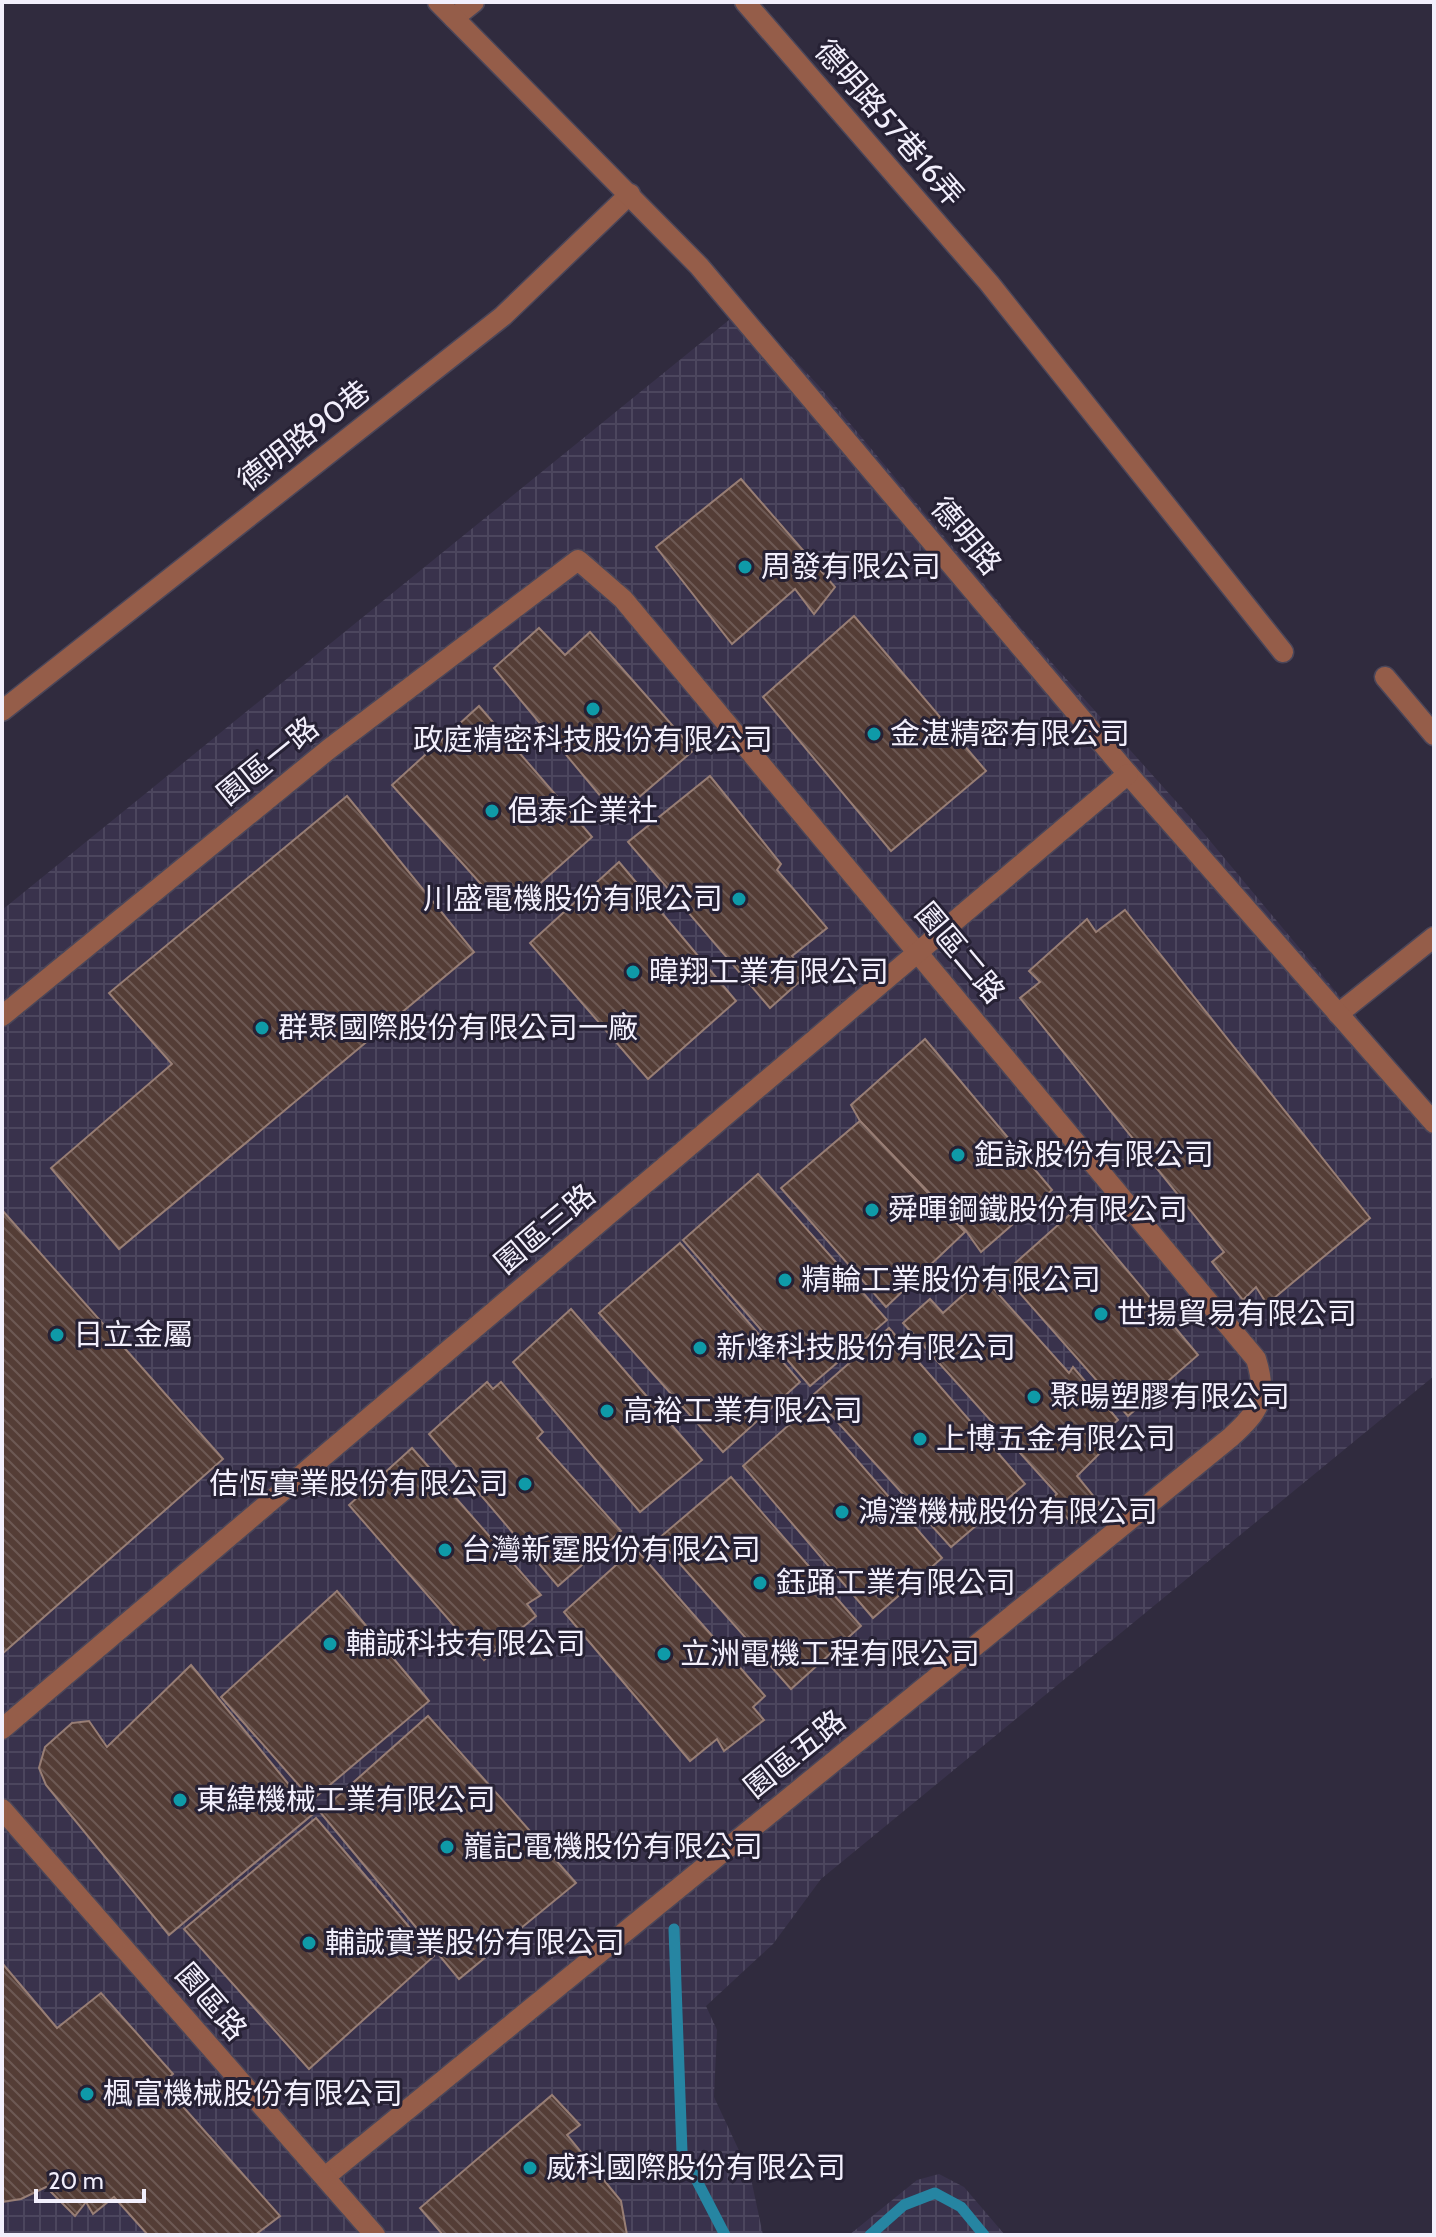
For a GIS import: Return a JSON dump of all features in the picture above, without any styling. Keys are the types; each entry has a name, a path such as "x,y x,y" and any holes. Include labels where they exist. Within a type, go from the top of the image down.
{"street":[{"name":"德明路","path":"438,2 699,266 1128,774 1434,1123"},
{"path":"454,18 474,2"},
{"name":"德明路57巷16弄","path":"745,2 989,283 1283,652"},
{"name":"德明路90巷","path":"2,711 503,316 630,194"},
{"name":"園區二路","path":"578,560 623,599 1256,1359 1263,1379 1260,1403"},
{"name":"園區一路","path":"2,1016 329,749 578,560"},
{"path":"1385,677 1434,735"},
{"name":"園區三路","path":"2,1729 1128,774"},
{"path":"1338,1014 1434,937"},
{"name":"園區五路","path":"325,2177 1231,1437 1248,1421 1260,1403"},
{"name":"園區路","path":"2,1809 375,2235"}],"shaded area":[{"path":"745,307 818,385 1018,625 1191,818 1407,1077 1434,1126 1434,1376 821,1879 773,1944 706,2006 717,2030 714,2097 750,2174 763,2235 2,2235 2,910"},
{"path":"939,2174 964,2187 1005,2235 849,2235 917,2180"}],"building":[{"name":"周發有限公司","path":"741,479 835,587 814,614 795,589 732,644 656,547"},
{"name":"金湛精密有限公司","path":"854,616 986,771 891,851 763,697"},
{"name":"政庭精密科技股份有限公司","path":"539,628 565,655 590,632 694,750 617,816 494,668"},
{"name":"俋泰企業社","path":"479,706 592,837 507,913 392,785"},
{"name":"川盛電機股份有限公司","path":"710,776 781,864 777,870 827,928 792,956 807,975 770,1008 628,842"},
{"name":"群聚國際股份有限公司一廠","path":"347,796 474,952 119,1249 51,1168 172,1064 109,993"},
{"name":"暐翔工業有限公司","path":"619,862 736,1001 648,1079 530,943"},
{"path":"1125,910 1370,1218 1267,1304 1256,1287 1243,1300 1212,1262 1224,1252 1020,998 1040,982 1029,971 1087,919 1096,932"},
{"name":"鉅詠股份有限公司","path":"925,1039 1052,1190 981,1252 966,1231 860,1121 851,1105"},
{"name":"舜暉鋼鐵股份有限公司","path":"860,1121 965,1232 886,1307 781,1188"},
{"name":"精輪工業股份有限公司","path":"758,1174 887,1320 810,1386 683,1240"},
{"name":"世揚貿易有限公司","path":"1076,1209 1198,1355 1128,1416 1003,1274"},
{"name":"日立金屬","path":"2,1210 223,1459 2,1654"},
{"name":"新烽科技股份有限公司","path":"680,1243 800,1382 723,1452 599,1313"},
{"name":"聚暘塑膠有限公司","path":"983,1277 1069,1373 1073,1367 1118,1420 1097,1438 1105,1448 1077,1476 1100,1504 1073,1525 1051,1499 1057,1494 903,1323 930,1299 943,1313"},
{"name":"高裕工業有限公司","path":"571,1309 702,1460 640,1512 513,1362"},
{"name":"上博五金有限公司","path":"889,1328 1025,1484 951,1547 813,1395"},
{"name":"佶恆實業股份有限公司","path":"487,1382 493,1389 501,1382 543,1432 537,1438 621,1531 558,1586 429,1434"},
{"name":"鴻瀅機械股份有限公司","path":"810,1406 942,1558 873,1618 743,1466"},
{"name":"台灣新霆股份有限公司","path":"412,1448 541,1595 527,1604 536,1616 484,1660 349,1505"},
{"name":"鈺踊工業有限公司","path":"731,1477 861,1626 791,1689 658,1539"},
{"name":"立洲電機工程有限公司","path":"635,1548 765,1696 753,1707 764,1720 724,1751 717,1739 690,1761 564,1612"},
{"name":"輔誠科技有限公司","path":"337,1591 429,1701 312,1800 221,1697"},
{"name":"東緯機械工業有限公司","path":"191,1665 313,1814 169,1935 46,1785 39,1768 45,1747 72,1723 89,1721 107,1747"},
{"name":"巃記電機股份有限公司","path":"428,1716 576,1883 459,1979 320,1812"},
{"name":"輔誠實業股份有限公司","path":"316,1818 434,1956 309,2069 184,1929"},
{"name":"楓富機械股份有限公司","path":"2,1963 57,2028 101,1993 173,2074 162,2083 280,2216 255,2235 148,2235 114,2197 93,2214 86,2202 75,2216 46,2187 21,2199 2,2202"},
{"name":"威科國際股份有限公司","path":"552,2095 580,2125 567,2135 621,2201 627,2235 443,2235 420,2208"}],"waterway":[{"path":"674,1929 682,2152 725,2235"},
{"path":"870,2235 904,2205 935,2193 961,2207 984,2235"}],"place":[{"name":"周發有限公司","path":"745,567"},
{"name":"政庭精密科技股份有限公司","path":"593,709"},
{"name":"金湛精密有限公司","path":"874,734"},
{"name":"俋泰企業社","path":"492,811"},
{"name":"川盛電機股份有限公司","path":"739,899"},
{"name":"暐翔工業有限公司","path":"633,972"},
{"name":"群聚國際股份有限公司一廠","path":"262,1028"},
{"name":"鉅詠股份有限公司","path":"958,1155"},
{"name":"舜暉鋼鐵股份有限公司","path":"872,1210"},
{"name":"精輪工業股份有限公司","path":"785,1280"},
{"name":"世揚貿易有限公司","path":"1101,1314"},
{"name":"日立金屬","path":"57,1335"},
{"name":"新烽科技股份有限公司","path":"700,1348"},
{"name":"聚暘塑膠有限公司","path":"1034,1397"},
{"name":"高裕工業有限公司","path":"607,1411"},
{"name":"上博五金有限公司","path":"920,1439"},
{"name":"佶恆實業股份有限公司","path":"525,1484"},
{"name":"鴻瀅機械股份有限公司","path":"842,1512"},
{"name":"台灣新霆股份有限公司","path":"445,1550"},
{"name":"鈺踊工業有限公司","path":"760,1583"},
{"name":"輔誠科技有限公司","path":"330,1644"},
{"name":"立洲電機工程有限公司","path":"664,1654"},
{"name":"東緯機械工業有限公司","path":"180,1800"},
{"name":"巃記電機股份有限公司","path":"447,1847"},
{"name":"輔誠實業股份有限公司","path":"309,1943"},
{"name":"楓富機械股份有限公司","path":"87,2094"},
{"name":"威科國際股份有限公司","path":"530,2168"}]}
